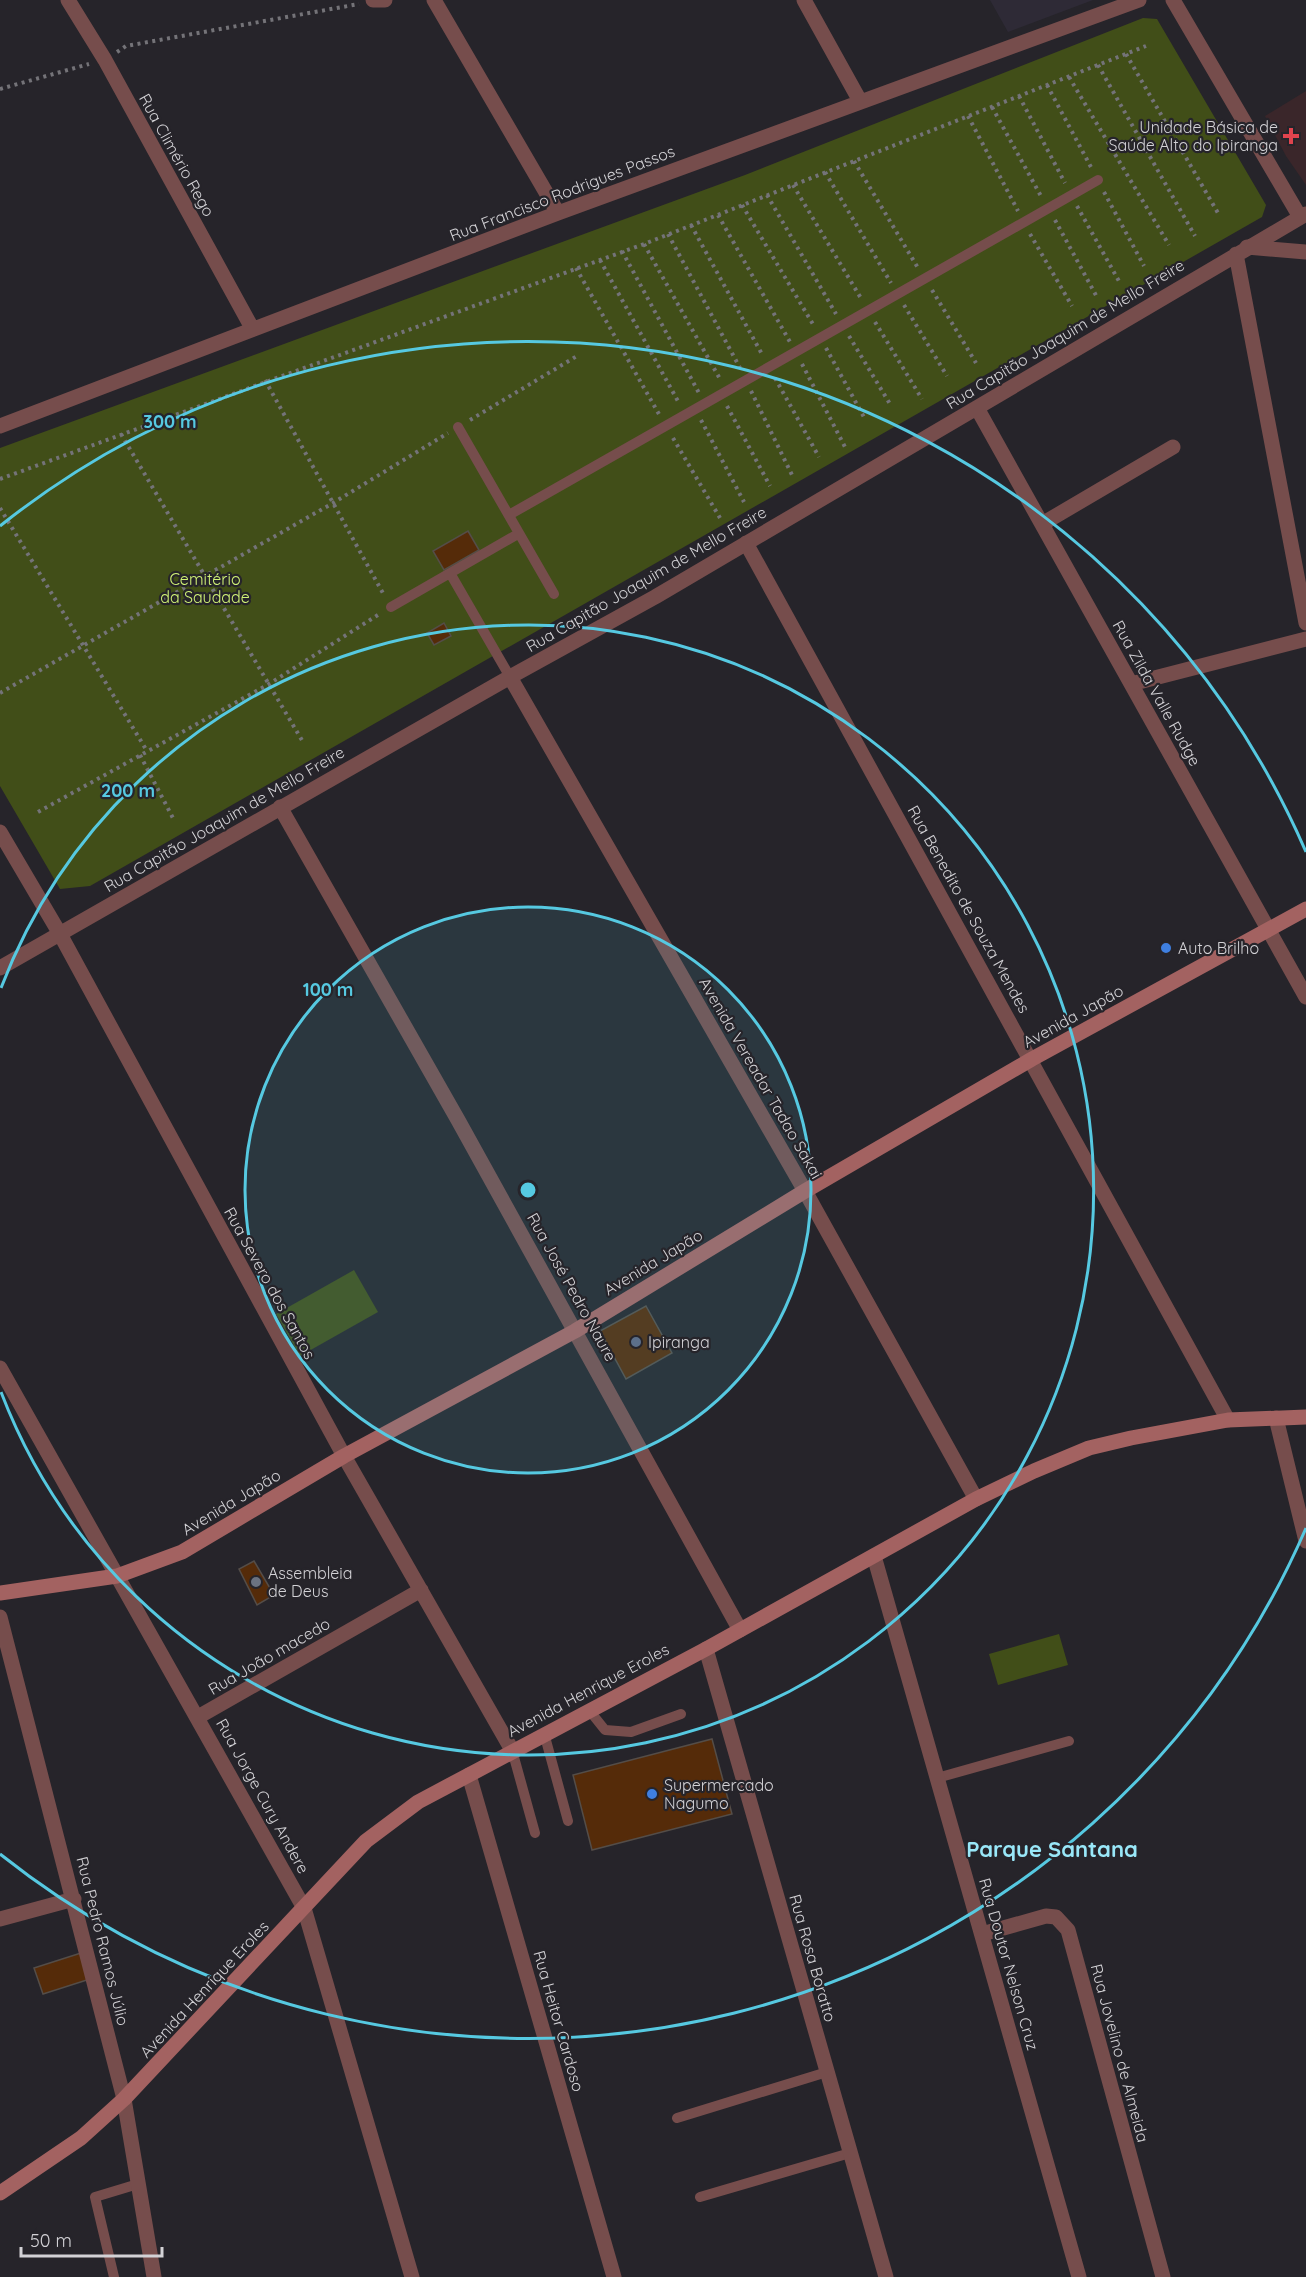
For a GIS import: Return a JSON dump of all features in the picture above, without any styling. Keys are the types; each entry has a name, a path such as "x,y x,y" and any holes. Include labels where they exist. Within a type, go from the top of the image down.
{"main road":[{"name":"Avenida Japão","path":"0,1593 117,1576 182,1552 344,1455 575,1330 805,1191 1032,1059 1306,909"},
{"name":"Avenida Henrique Eroles","path":"0,2193 81,2138 124,2099 366,1841 418,1802 544,1733 706,1649 976,1499 1089,1448 1228,1420 1306,1417"}],"street":[{"name":"Rua Climério Rego","path":"68,0 105,60 252,328"},
{"path":"434,0 558,213"},
{"path":"804,0 860,101"},
{"name":"Rua Francisco Rodrigues Passos","path":"0,426 558,213 1138,0"},
{"path":"1173,0 1303,216"},
{"name":"Rua Capitão Joaquim de Mello Freire","path":"0,968 280,807 655,597 1303,216"},
{"path":"1306,252 1241,251 1306,623"},
{"name":"Rua Zilda Valle Rudge","path":"976,408 1306,997"},
{"path":"1042,524 1173,447"},
{"name":"Rua Benedito de Souza Mendes","path":"746,543 1032,1059 1228,1420"},
{"path":"1131,684 1306,639"},
{"name":"Avenida Vereador Tadao Sakai","path":"510,677 805,1191 976,1499"},
{"name":"Rua José Pedro Naure","path":"280,807 575,1330 740,1630"},
{"name":"Rua Severo dos Santos","path":"0,832 60,934 344,1455 512,1750"},
{"name":"Rua Jorge Cury Andere","path":"0,1368 304,1908 412,2277"},
{"path":"1276,1418 1306,1541"},
{"name":"Rua Doutor Nelson Cruz","path":"874,1556 1079,2277"},
{"name":"Rua João macedo","path":"198,1717 421,1590"},
{"name":"Rua Pedro Ramos Júlio","path":"0,1617 124,2099 154,2277"},
{"name":"Rua Rosa Boratto","path":"706,1649 886,2277"},
{"name":"Rua Heitor Cardoso","path":"469,1774 614,2277"},
{"path":"0,1919 74,1899"},
{"name":"Rua Jovelino de Almeida","path":"982,1934 1046,1916 1056,1917 1068,1930 1163,2277"}],"lane":[{"path":"509,515 1098,180"},
{"path":"458,427 554,594"},
{"path":"391,607 518,534"},
{"path":"450,573 510,677"},
{"path":"589,1710 605,1730 631,1732 681,1714"},
{"path":"544,1733 568,1821"},
{"path":"937,1778 1069,1741"},
{"path":"512,1750 535,1833"},
{"path":"677,2118 827,2072"},
{"path":"700,2197 850,2153"},
{"path":"114,2277 95,2197 138,2184"}],"path":[{"path":"0,89 105,60 126,46 377,1"},
{"path":"0,479 265,380 600,260 1146,46"},
{"path":"1126,54 1218,213"},
{"path":"1098,65 1195,236"},
{"path":"1069,76 1169,246"},
{"path":"854,161 976,363"},
{"path":"825,172 947,376"},
{"path":"793,185 922,399"},
{"path":"767,195 890,404"},
{"path":"742,205 821,338 865,419"},
{"path":"718,214 845,447"},
{"path":"691,225 819,457"},
{"path":"668,234 746,380 793,477"},
{"path":"644,243 724,393 770,486"},
{"path":"622,251 695,409 744,502"},
{"path":"600,260 695,409"},
{"path":"576,268 720,518"},
{"path":"38,812 269,684 391,607 265,380"},
{"path":"121,434 303,742"},
{"path":"0,693 333,503"},
{"path":"0,508 147,751"},
{"path":"140,755 174,820"}],"shaded area":[{"path":"990,0 1093,0 1008,32"},
{"name":"Unidade Básica de Saúde Alto do Ipiranga","path":"1306,91 1306,185 1286,156 1265,116"}],"green space":[{"name":"Cemitério da Saudade","path":"1143,18 1157,19 1266,205 1262,217 90,886 60,889 0,786 0,448 745,175"},
{"path":"354,1270 378,1312 300,1356 276,1314"},
{"path":"1059,1634 1068,1665 998,1685 989,1654"}],"building":[{"path":"468,531 479,550 444,570 433,551"},
{"path":"444,623 451,636 434,645 427,633"},
{"name":"Ipiranga","path":"646,1306 672,1353 626,1379 600,1331"},
{"name":"Assembleia de Deus","path":"254,1561 274,1595 257,1605 239,1569"},
{"name":"Supermercado Nagumo","path":"712,1739 732,1814 592,1850 573,1775"},
{"path":"81,1953 90,1979 43,1994 34,1968"}],"place":[{"name":"Unidade Básica de Saúde Alto do Ipiranga","path":"1291,136"},
{"name":"Auto Brilho","path":"1166,948"},
{"name":"Ipiranga","path":"636,1342"},
{"name":"Assembleia de Deus","path":"256,1582"},
{"name":"Supermercado Nagumo","path":"652,1794"}],"district":[{"name":"Parque Santana","path":"1052,1849"}]}
